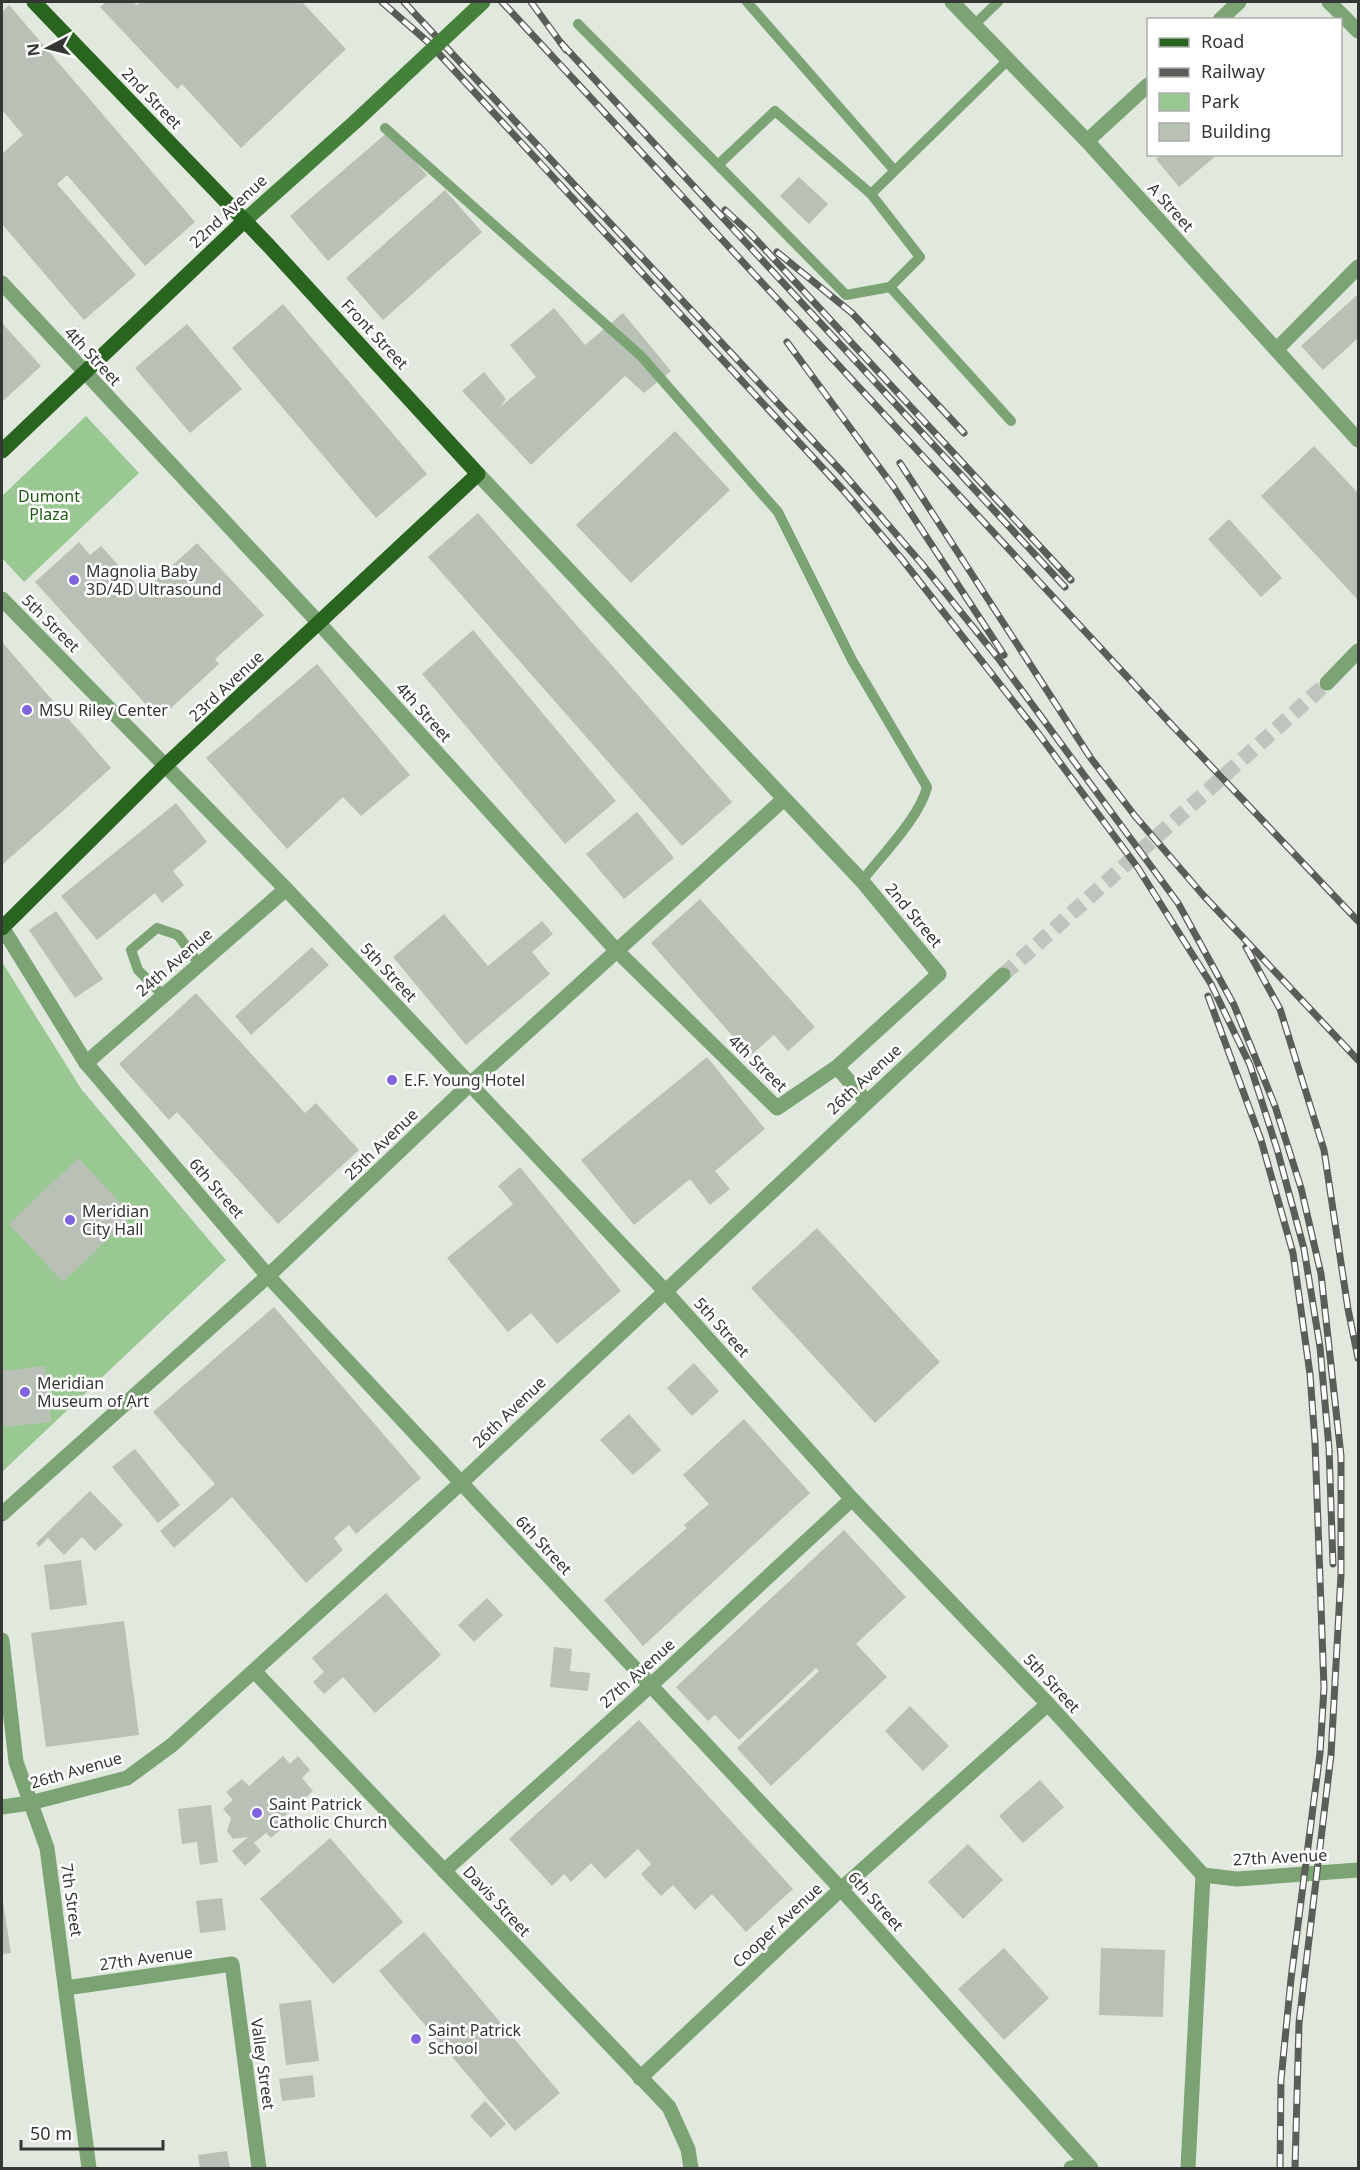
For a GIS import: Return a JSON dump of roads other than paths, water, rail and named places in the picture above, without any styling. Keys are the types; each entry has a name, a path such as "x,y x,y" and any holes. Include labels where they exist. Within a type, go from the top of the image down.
{"main road":[{"name":"2nd Street","path":"34,2 244,221"},
{"name":"22nd Avenue","path":"2,451 244,221 356,121 483,2"},
{"name":"Front Street","path":"244,221 478,474"},
{"name":"23rd Avenue","path":"2,927 166,765 478,474"}],"street":[{"name":"A Street","path":"952,2 1087,141 1359,440"},
{"path":"1222,18 1239,2"},
{"path":"1329,2 1359,31"},
{"path":"1087,141 1147,87"},
{"path":"1277,350 1359,267"},
{"name":"4th Street","path":"2,283 319,623 616,950 777,1108 837,1067"},
{"name":"2nd Street","path":"478,474 862,881 939,974 837,1067"},
{"name":"5th Street","path":"2,599 286,889 664,1290 852,1499 1048,1704 1203,1875"},
{"path":"1327,683 1359,651"},
{"name":"25th Avenue","path":"2,1514 268,1276 470,1084 784,799"},
{"name":"24th Avenue","path":"86,1063 286,889"},
{"name":"6th Street","path":"2,927 86,1063 268,1276 841,1889 1090,2168"},
{"name":"26th Avenue","path":"2,1807 30,1803 127,1778 172,1745 462,1482 664,1290 1003,975"},
{"path":"837,1067 866,1101"},
{"name":"27th Avenue","path":"444,1871 650,1686 852,1499"},
{"name":"7th Street","path":"2,1640 3,1665 16,1762 47,1848 89,2169"},
{"name":"Davis Street","path":"255,1672 669,2107 688,2149 691,2169"},
{"name":"Cooper Avenue","path":"640,2078 841,1889 1048,1704"},
{"name":"27th Avenue","path":"1203,1875 1237,1879 1359,1870"},
{"path":"1188,2169 1203,1875"},
{"name":"27th Avenue","path":"66,1988 232,1964"},
{"name":"Valley Street","path":"232,1964 259,2169"},
{"path":"1071,2169 1090,2168"}],"lane":[{"path":"747,2 894,170"},
{"path":"974,25 998,2"},
{"path":"578,24 846,295 890,287 920,257 871,194 775,111 718,165"},
{"path":"871,194 1008,60"},
{"path":"385,128 641,356 778,512 852,660 927,787 925,796 862,881"},
{"path":"890,287 1011,421"},
{"path":"164,995 138,970 131,950 157,928 178,935 199,964"}],"tunnel":[{"path":"1003,975 1327,683"}],"railway":[{"path":"382,2 428,42 844,491 901,558 1035,729 1138,868 1211,984 1250,1065 1277,1149 1304,1249 1320,1347 1329,1448 1333,1564"},
{"path":"404,2 844,474 922,564 998,658 1178,903 1234,1005 1275,1106 1301,1188 1321,1274 1341,1456 1341,1574 1331,1755 1299,2023 1295,2168"},
{"path":"502,2 1169,722 1358,921"},
{"path":"531,2 566,50"},
{"path":"561,43 1065,587"},
{"path":"725,210 750,233 1071,580"},
{"path":"777,252 852,313 964,433"},
{"path":"787,342 893,486 1004,655"},
{"path":"900,463 1090,757 1135,816 1203,895 1358,1060"},
{"path":"1246,947 1280,1009 1324,1150 1348,1309 1358,1358"},
{"path":"1208,996 1261,1140 1293,1253 1310,1374 1315,1442 1324,1688 1320,1753 1291,1979 1281,2080 1280,2168"}],"place":[{"name":"Magnolia Baby 3D/4D Ultrasound","path":"74,580"},
{"name":"MSU Riley Center","path":"27,710"},
{"name":"E.F. Young Hotel","path":"392,1080"},
{"name":"Meridian City Hall","path":"70,1220"},
{"name":"Meridian Museum of Art","path":"25,1392"},
{"name":"Saint Patrick Catholic Church","path":"257,1813"},
{"name":"Saint Patrick School","path":"416,2039"}],"park label":[{"name":"Dumont Plaza","path":"49,505"}]}
